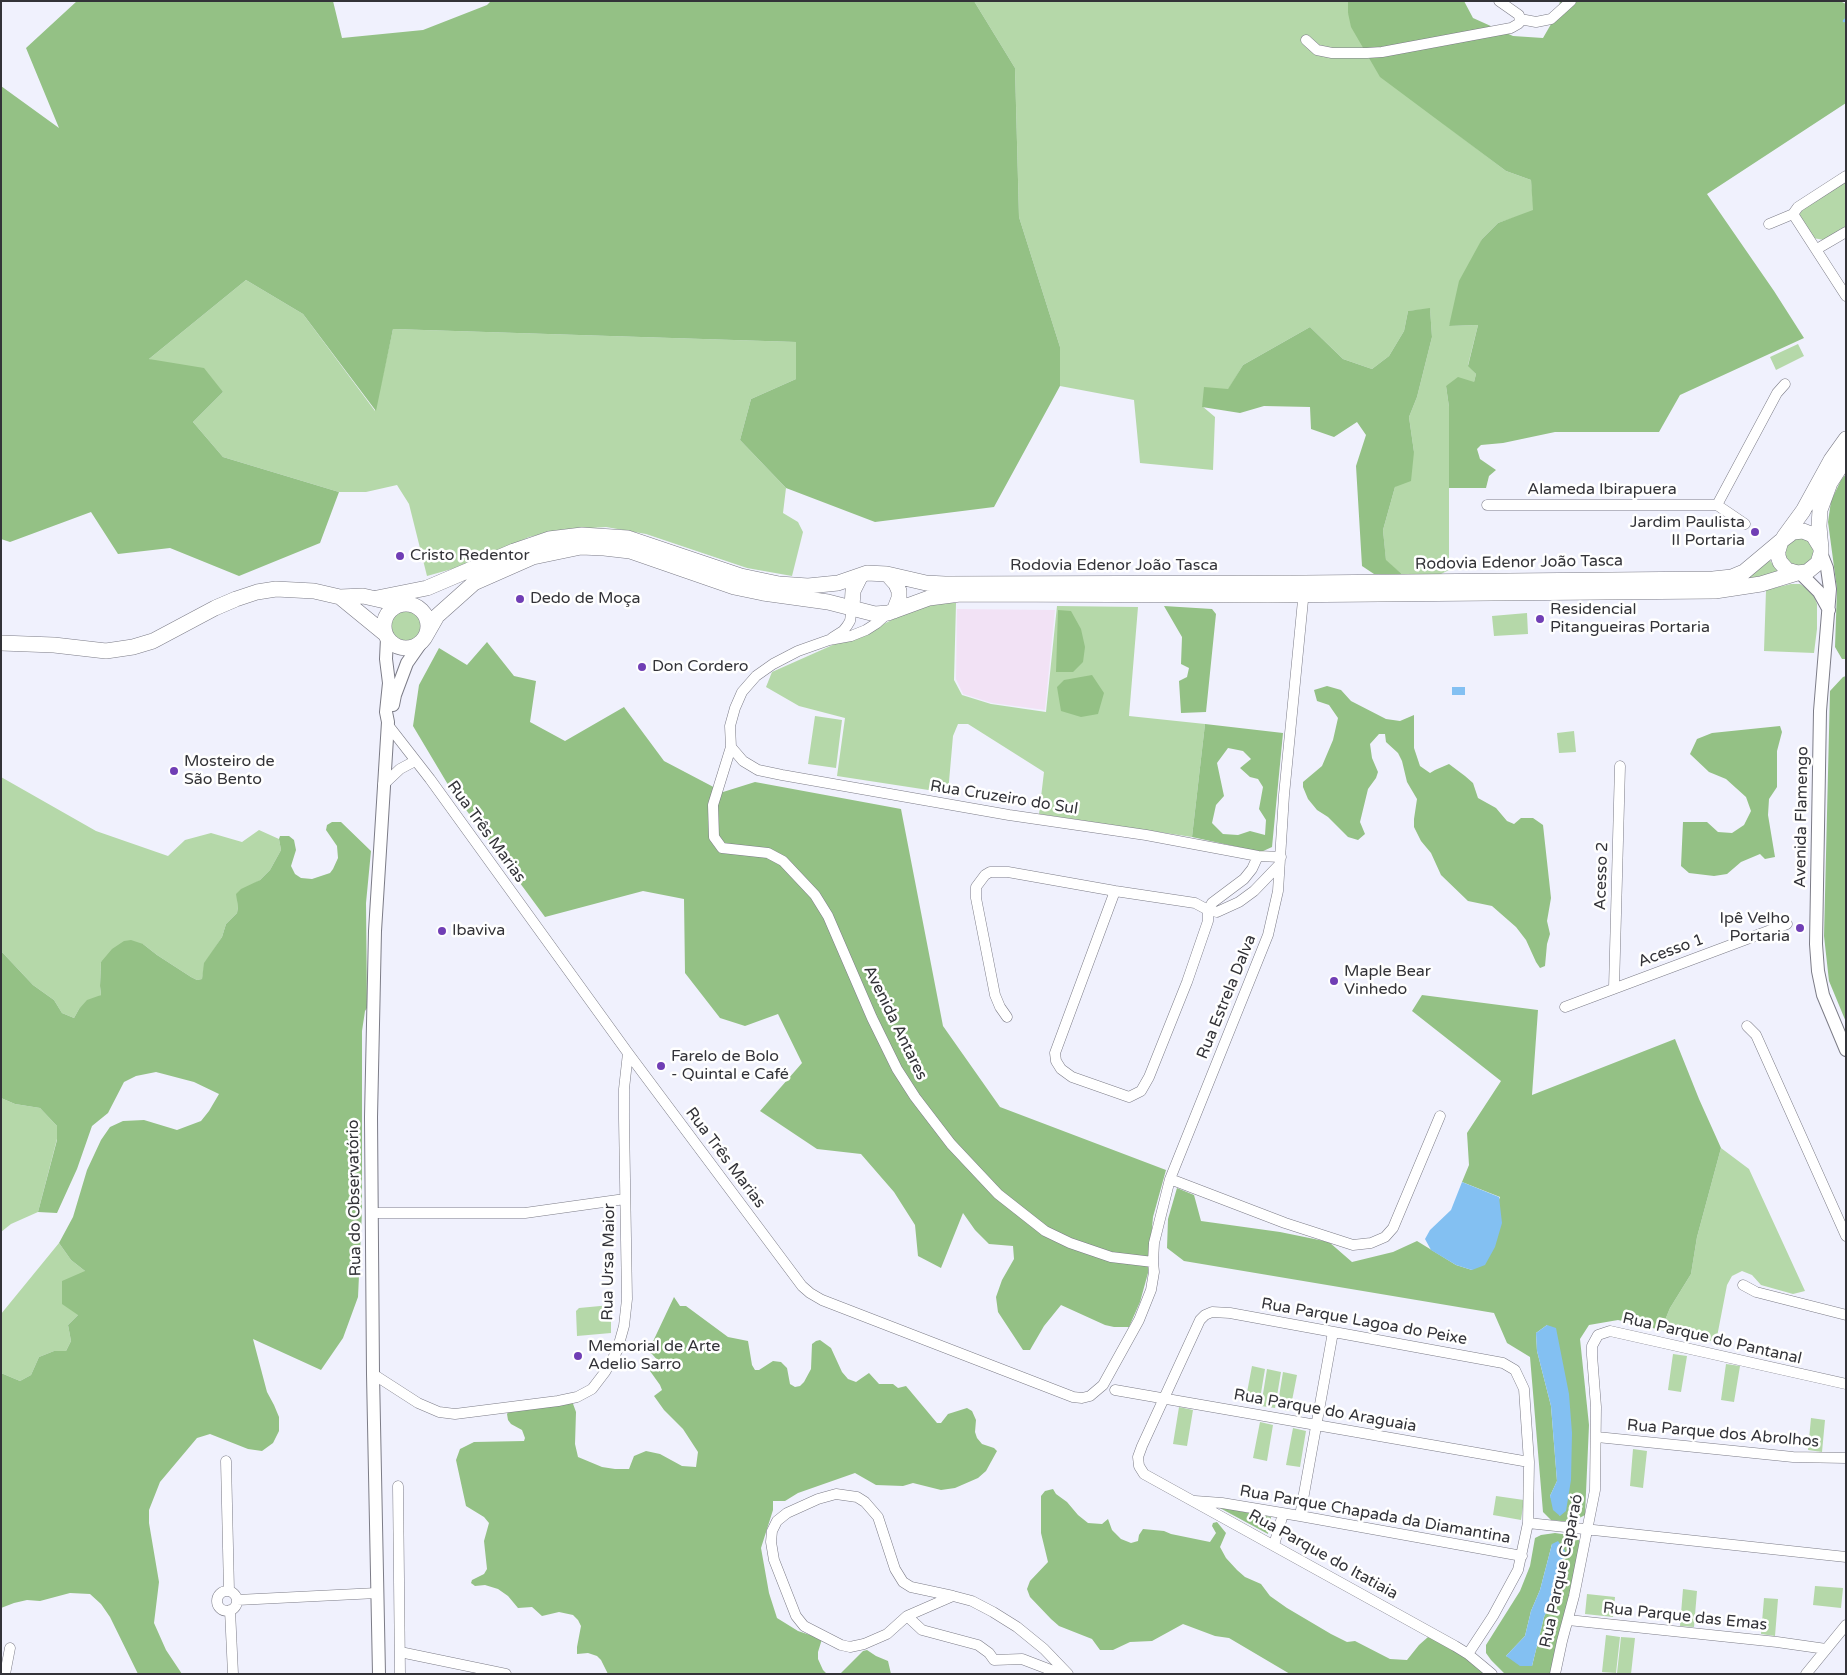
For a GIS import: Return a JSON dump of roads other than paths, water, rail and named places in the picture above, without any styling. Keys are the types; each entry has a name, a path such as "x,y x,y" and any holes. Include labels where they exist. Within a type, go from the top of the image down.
{"main road":[{"name":"Rodovia Edenor João Tasca","path":"423,640 437,616 474,583 533,556 580,547 630,551 734,587 828,602 875,614 891,612 929,598 960,594 1304,589 1732,577 1744,572 1783,539 1803,511 1846,439"},
{"path":"1821,551 1816,539 1808,533 1793,532 1783,539 1778,551 1780,562 1787,570 1799,574 1816,567 1821,551 1819,526 1823,500 1830,483 1846,458"},
{"name":"Rodovia Edenor João Tasca","path":"340,597 363,596 402,601 453,576 514,551 549,539 582,535 628,538 740,576 779,584 808,586 826,585 861,575 887,574 926,583 1304,589 1715,591 1761,584 1799,574"},
{"path":"887,574 896,584 899,591 899,598 891,612"},
{"path":"852,607 853,591 861,575"},
{"path":"453,576 464,592"},
{"path":"1,643 54,645 106,651 133,647 153,641 215,608 257,592 276,589 314,591 340,597 386,636 391,643 403,648 415,646 423,640 427,631 426,618 418,608 402,601 387,614 383,626 386,636"}],"street":[{"path":"1499,1 1519,15 1520,18 1536,22 1551,19 1571,1"},
{"path":"1306,40 1317,50 1332,53 1382,52 1511,28 1518,24 1520,18"},
{"path":"1769,224 1793,214 1798,207 1846,176"},
{"path":"1793,214 1846,296"},
{"path":"1817,249 1846,232"},
{"path":"1745,524 1717,505 1777,393 1785,384"},
{"name":"Alameda Ibirapuera","path":"1487,505 1717,505"},
{"name":"Avenida Flamengo","path":"1821,551 1829,580 1829,610 1820,712 1816,944 1818,971 1823,995 1846,1050"},
{"path":"1799,574 1818,592 1829,610"},
{"name":"Rua Estrela Dalva","path":"1090,1396 1103,1385 1139,1320 1151,1290 1154,1272 1154,1243 1170,1179 1268,935 1278,891 1284,795 1304,589"},
{"path":"829,640 847,626 850,621 852,607"},
{"path":"731,747 730,726 735,708 742,692 756,676 772,664 798,651 866,630 891,612"},
{"name":"Rua do Observatório","path":"379,1674 373,1374 371,1117 375,930 388,723 386,712 389,683 386,660 386,636"},
{"name":"Rua do Observatório","path":"388,723 395,695 407,663 423,640"},
{"name":"Rua Três Marias","path":"388,723 628,1053 781,1258 810,1293 822,1300 1073,1397 1082,1398 1090,1396"},
{"name":"Rua Cruzeiro do Sul","path":"731,747 744,761 758,770 1009,815 1146,835 1280,861"},
{"name":"Avenida Antares","path":"731,747 713,805 714,836 722,848 768,853 783,861 815,894 828,916 872,1018 897,1070 951,1144 998,1194 1045,1231 1070,1243 1111,1257 1153,1262"},
{"path":"383,786 400,769 415,761"},
{"name":"Acesso 2","path":"1614,988 1620,766"},
{"path":"1115,891 1056,1053 1056,1061 1061,1069 1072,1077 1129,1098 1141,1091 1149,1076 1187,982 1208,921 1208,910 1212,903 1244,879 1252,869 1258,856"},
{"path":"1007,1017 995,995 976,898 976,887 990,872 999,871 1195,903 1208,910 1217,912 1239,902 1254,891 1280,861"},
{"name":"Acesso 1","path":"1565,1007 1787,924"},
{"path":"1747,1026 1756,1035 1846,1236"},
{"name":"Rua Ursa Maior","path":"373,1374 418,1403 440,1412 455,1414 558,1402 577,1397 592,1389 605,1372 617,1351 624,1326 627,1299 625,1199 626,1074 628,1053"},
{"path":"626,1074 636,1063"},
{"path":"1170,1179 1293,1226 1353,1245 1371,1243 1385,1237 1393,1228 1440,1116"},
{"path":"372,1213 525,1213 625,1199"},
{"path":"1743,1285 1756,1292 1846,1315"},
{"name":"Rua Parque Lagoa do Peixe","path":"1163,1397 1200,1320 1205,1315 1220,1311 1503,1363 1515,1370 1524,1389 1529,1462"},
{"name":"Rua Parque do Pantanal","path":"1592,1354 1592,1346 1598,1335 1610,1331 1843,1384"},
{"path":"1300,1516 1333,1332"},
{"name":"Rua Parque Caparaó","path":"1555,1674 1588,1530 1595,1490 1597,1437 1592,1354"},
{"name":"Rua Parque do Araguaia","path":"1115,1390 1529,1462"},
{"name":"Rua Parque do Itatiaia","path":"1163,1397 1138,1457 1139,1466 1144,1474 1468,1654 1492,1674"},
{"name":"Rua Parque dos Abrolhos","path":"1597,1437 1793,1457 1846,1458"},
{"path":"226,1460 229,1591"},
{"path":"1468,1654 1493,1616 1518,1570 1528,1523 1529,1462"},
{"path":"398,1486 400,1674"},
{"path":"953,1596 907,1616 887,1634 864,1644 850,1647 832,1641 804,1626 796,1616 790,1605 774,1560 771,1542 772,1531 777,1521 787,1513 827,1496 847,1494 857,1497 866,1502 878,1517 895,1569 903,1582 920,1590 953,1596 972,1601 993,1612 1017,1627 1044,1649 1068,1674"},
{"name":"Rua Parque Chapada da Diamantina","path":"1192,1501 1214,1502 1300,1516 1522,1556"},
{"path":"1274,1545 1283,1514"},
{"path":"1528,1523 1846,1557"},
{"path":"229,1591 234,1594 237,1600 235,1606 230,1610"},
{"path":"229,1591 220,1594 218,1603 221,1608 230,1610"},
{"path":"237,1600 377,1593"},
{"path":"230,1610 233,1674"},
{"path":"907,1616 922,1630 978,1645 989,1653 994,1660 1022,1659 1061,1674"},
{"name":"Rua Parque das Emas","path":"1568,1620 1826,1649"},
{"path":"1806,1674 1846,1625"},
{"name":"Rua Parque das Emas","path":"1798,1645 1818,1659"},
{"path":"5,1674 10,1648"},
{"path":"400,1652 506,1674"}],"water":[{"path":"1452,687 1465,687 1465,695 1452,695"},
{"path":"1462,1182 1499,1197 1502,1223 1495,1247 1485,1265 1472,1270 1456,1265 1431,1250 1425,1239 1430,1230 1451,1210"},
{"path":"1547,1325 1556,1328 1569,1394 1572,1433 1571,1480 1566,1511 1560,1516 1553,1510 1550,1496 1557,1481 1551,1406 1537,1351 1536,1333"},
{"path":"1558,1541 1565,1551 1555,1594 1544,1617 1532,1666 1520,1666 1506,1656 1525,1636 1552,1544"}],"place":[{"name":"Jardim Paulista II Portaria","path":"1755,532"},
{"name":"Cristo Redentor","path":"400,556"},
{"name":"Dedo de Moça","path":"520,599"},
{"name":"Residencial Pitangueiras Portaria","path":"1540,619"},
{"name":"Don Cordero","path":"642,667"},
{"name":"Mosteiro de São Bento","path":"174,771"},
{"name":"Ipê Velho Portaria","path":"1800,928"},
{"name":"Ibaviva","path":"442,931"},
{"name":"Maple Bear Vinhedo","path":"1334,981"},
{"name":"Farelo de Bolo - Quintal e Café","path":"661,1066"},
{"name":"Memorial de Arte Adelio Sarro","path":"578,1356"}]}
